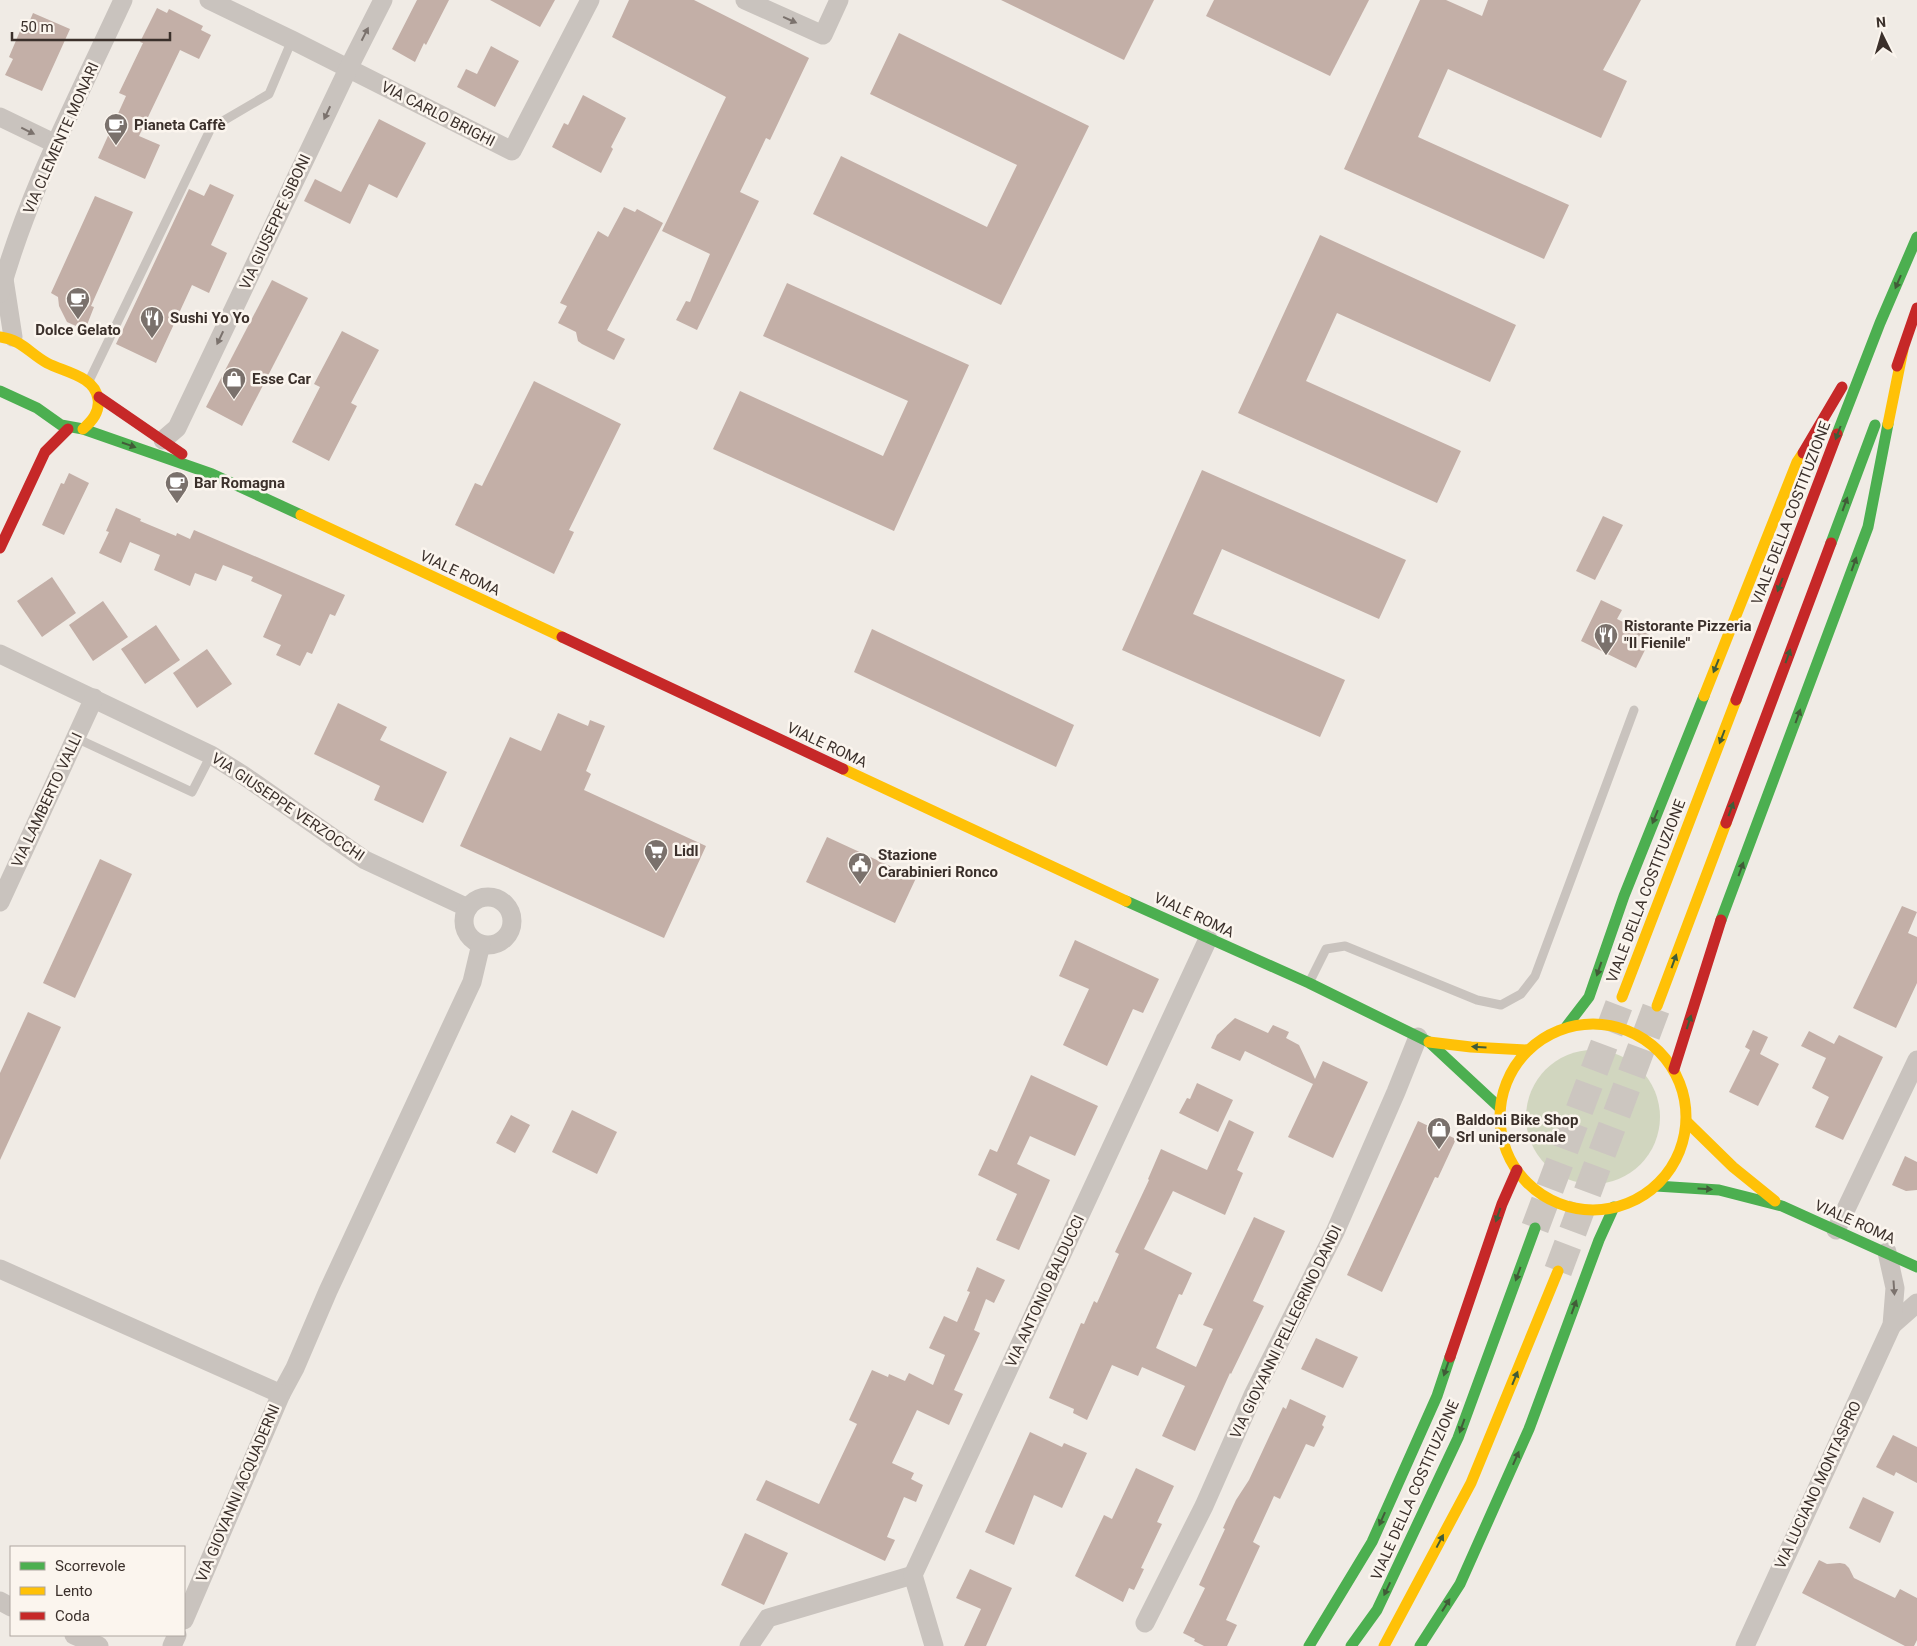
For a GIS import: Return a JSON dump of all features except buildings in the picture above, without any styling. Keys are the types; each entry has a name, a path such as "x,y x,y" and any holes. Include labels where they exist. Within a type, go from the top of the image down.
{"main road":[{"name":"VIALE DELLA COSTITUZIONE","path":"1622,997 1880,323 1917,237"},
{"path":"1657,1006 1903,350 1917,308"},
{"path":"1566,1027 1589,997 1624,896 1797,462 1880,323"},
{"path":"6,337 45,362 89,382 96,388 99,397 98,409 93,420 83,429"},
{"path":"1674,1069 1718,930 1868,527 1903,350"},
{"path":"0,391 39,408 52,420 68,428 45,452 0,548"},
{"name":"VIALE ROMA","path":"99,397 212,474"},
{"path":"39,408 45,452"},
{"name":"VIALE ROMA","path":"68,428 83,429 212,474 1208,939 1309,983 1423,1039 1500,1108"},
{"path":"1597,1023 1627,1030 1654,1045 1674,1069 1684,1094 1687,1122 1682,1146 1672,1167 1656,1186 1636,1199 1614,1207 1586,1210 1560,1204 1536,1190 1517,1170 1506,1151 1501,1130 1500,1108 1505,1086 1514,1066 1528,1050 1546,1036 1566,1027 1597,1023"},
{"name":"VIALE ROMA","path":"1423,1039 1471,1047 1528,1050"},
{"name":"VIALE ROMA","path":"1687,1122 1733,1167 1782,1206"},
{"path":"1309,1646 1372,1542 1437,1396 1502,1204 1517,1170"},
{"name":"VIALE ROMA","path":"1656,1186 1719,1190 1782,1206 1917,1267"},
{"path":"1420,1646 1460,1584 1525,1438 1599,1240 1614,1207"},
{"name":"VIALE DELLA COSTITUZIONE","path":"1351,1646 1377,1610 1458,1438 1535,1228"},
{"path":"1384,1646 1472,1483 1558,1271"}],"street":[{"name":"VIA CLEMENTE MONARI","path":"6,337 2,286 35,192 123,0"},
{"path":"209,0 348,69"},
{"name":"VIA GIUSEPPE SIBONI","path":"163,440 177,428 348,69 383,0"},
{"name":"VIA CARLO BRIGHI","path":"348,69 512,150 590,0"},
{"path":"746,0 823,35 839,0"},
{"path":"0,117 56,144"},
{"name":"VIA GIUSEPPE VERZOCCHI","path":"0,654 211,755 243,775 365,860 468,908"},
{"name":"VIA LAMBERTO VALLI","path":"0,902 94,698"},
{"path":"479,898 494,898 501,901 510,912 511,927 503,940 496,943 481,944 474,941 465,930 464,915 468,908 479,898"},
{"name":"VIA ANTONIO BALDUCCI","path":"912,1575 1208,939"},
{"name":"VIA GIOVANNI ACQUADERNI","path":"185,1618 281,1394 295,1368 328,1291 458,1014 472,982 481,944"},
{"name":"VIA GIOVANNI PELLEGRINO DANDI","path":"1145,1623 1204,1506 1252,1395 1335,1232 1396,1092 1423,1039"},
{"path":"1836,1230 1917,1060"},
{"name":"VIA LUCIANO MONTASPRO","path":"1745,1646 1892,1325 1895,1288 1887,1252"},
{"path":"0,1269 281,1394"},
{"name":"VIA LUCIANO MONTASPRO","path":"1892,1325 1917,1303"},
{"path":"749,1646 768,1618 912,1575 934,1646"},
{"path":"76,1636 99,1646"}],"lane":[{"path":"89,382 211,128 269,94 292,40"},
{"path":"1309,983 1326,949 1345,946 1478,1000 1501,1005 1521,994 1535,976 1634,710"},
{"path":"76,738 192,792 211,755"}],"green space":[{"path":"1593,1050 1619,1055 1641,1069 1655,1091 1660,1117 1655,1143 1641,1165 1619,1179 1593,1184 1567,1179 1545,1165 1531,1143 1526,1117 1531,1091 1545,1069 1567,1055"}],"tunnel":[{"path":"1535,1228 1622,997"},
{"path":"1558,1271 1657,1006"}],"traffic: fast":[{"path":"1837,434 1880,323 1917,237"},
{"path":"0,391 37,408 61,425 83,429 212,474 301,515"},
{"path":"1721,920 1868,527 1888,424"},
{"path":"1831,543 1875,425"},
{"path":"1566,1027 1589,997 1624,896 1704,696"},
{"path":"1126,901 1309,983 1429,1042 1500,1108"},
{"path":"1656,1186 1719,1190 1782,1206 1917,1267"},
{"path":"1420,1646 1460,1584 1529,1429 1599,1240 1614,1207"},
{"path":"1351,1646 1377,1610 1458,1438 1535,1228"},
{"path":"1309,1646 1372,1542 1437,1396 1450,1357"}],"traffic: slow":[{"path":"0,337 20,344 47,363 78,376 91,385 96,391 98,408 97,412 83,429"},
{"path":"1888,424 1903,350"},
{"path":"1704,696 1797,462 1803,453"},
{"path":"301,515 562,637"},
{"path":"1622,997 1736,700"},
{"path":"843,769 1126,901"},
{"path":"1657,1006 1726,823"},
{"path":"1593,1024 1629,1031 1659,1051 1679,1081 1686,1117 1679,1153 1659,1183 1629,1203 1593,1210 1557,1203 1527,1183 1507,1153 1500,1117 1507,1081 1527,1051 1557,1031 1593,1024"},
{"path":"1429,1042 1471,1047 1528,1050"},
{"path":"1687,1122 1733,1167 1775,1201"},
{"path":"1384,1646 1471,1483 1558,1271"}],"traffic: jam":[{"path":"1897,366 1917,308"},
{"path":"1803,453 1842,387"},
{"path":"99,397 182,454"},
{"path":"0,548 45,452 68,429"},
{"path":"1736,700 1837,434"},
{"path":"1726,823 1831,543"},
{"path":"562,637 843,769"},
{"path":"1674,1069 1721,920"},
{"path":"1450,1357 1502,1204 1517,1170"}],"place":[{"name":"Pianeta Caffè","path":"116,146"},
{"name":"Dolce Gelato","path":"78,320"},
{"name":"Sushi Yo Yo","path":"152,339"},
{"name":"Esse Car","path":"234,400"},
{"name":"Bar Romagna","path":"177,504"},
{"name":"Ristorante Pizzeria \"Il Fienile\"","path":"1606,656"},
{"name":"Lidl","path":"656,872"},
{"name":"Stazione Carabinieri Ronco","path":"860,885"},
{"name":"Baldoni Bike Shop Srl unipersonale","path":"1439,1150"}]}
